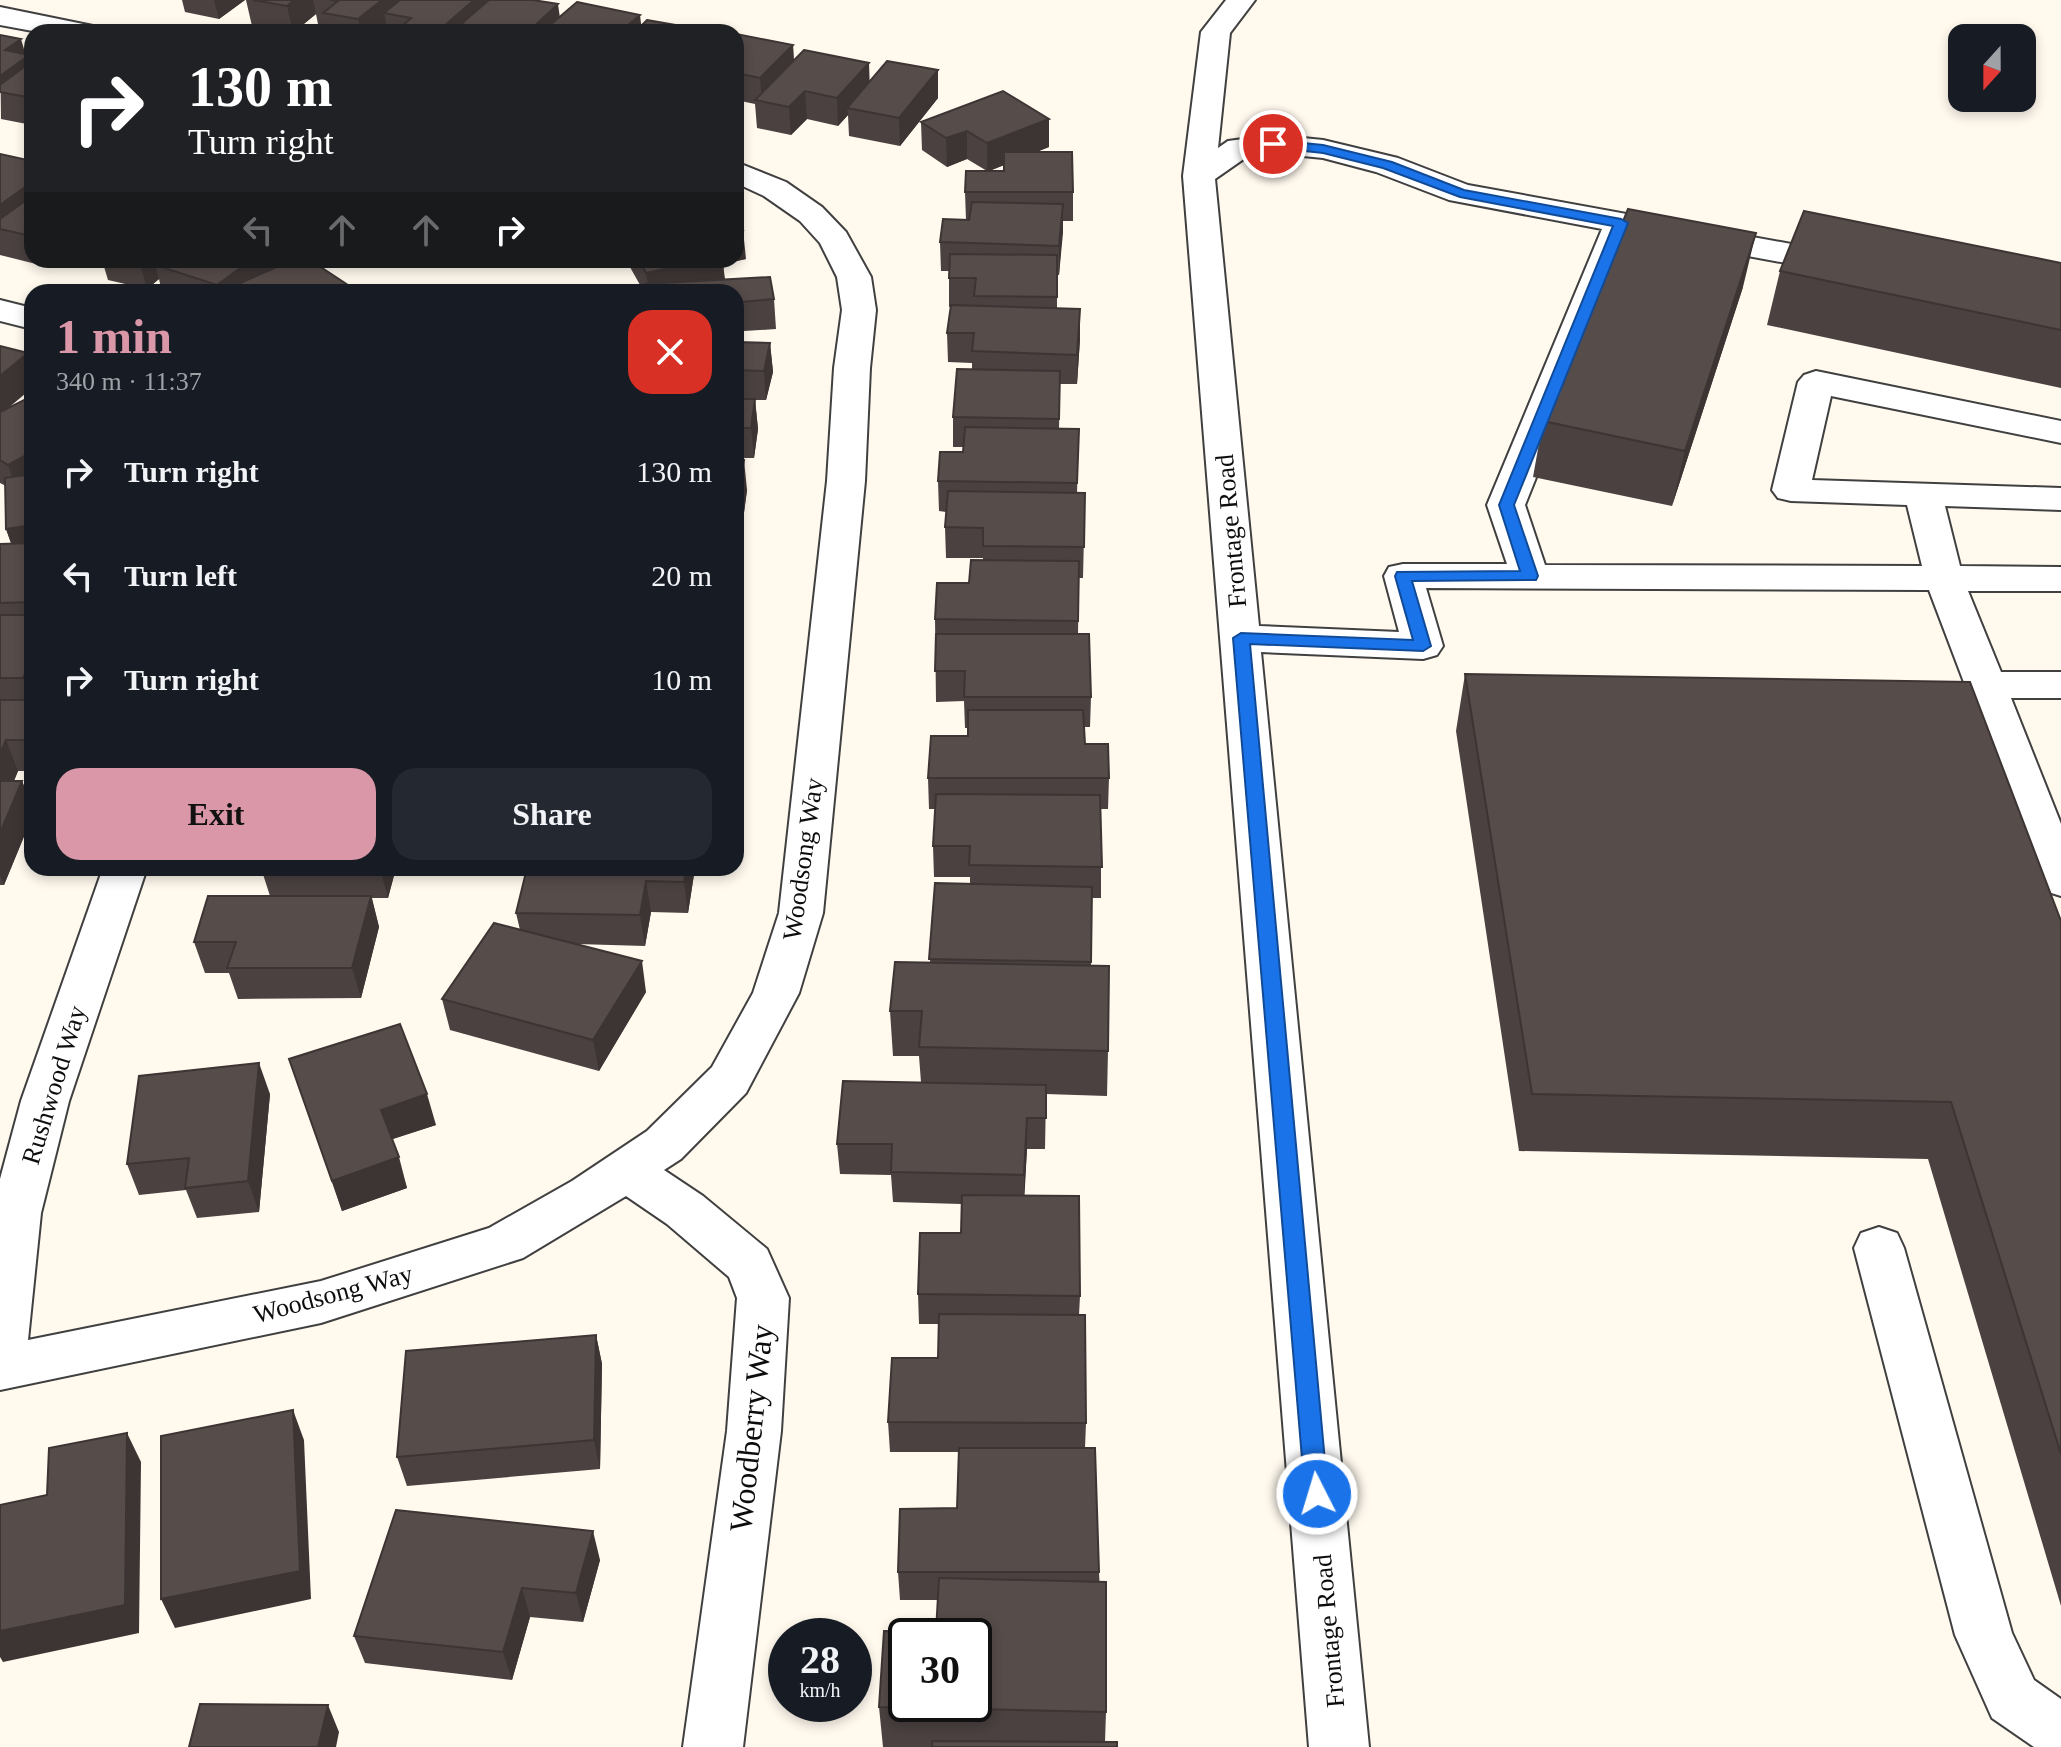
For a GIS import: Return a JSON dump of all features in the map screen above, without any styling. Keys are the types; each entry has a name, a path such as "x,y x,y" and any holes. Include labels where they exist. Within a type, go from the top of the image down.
{"street":[{"name":"Frontage Road","path":"1241,0 1216,32 1199,176 1339,1747"},
{"path":"0,16 42,24"},
{"path":"1199,176 1239,148 1286,145 1323,149 1387,165 1460,193 1872,269"},
{"name":"Woodsong Way","path":"0,1368 335,1298 505,1243 590,1195 664,1145 729,1080 776,993 801,913 846,481 852,368 859,310 854,277 834,239 811,214 775,189 744,175"},
{"path":"1530,576 1506,505 1621,223"},
{"path":"0,310 24,317"},
{"path":"2061,432 1816,382 1791,490 2061,499"},
{"path":"1924,496 1944,578 2061,880"},
{"path":"1241,638 1423,646 1403,576 2061,579"},
{"path":"1985,685 2061,685"},
{"name":"Rushwood Way","path":"0,1356 16,1213 45,1101 122,876"},
{"name":"Woodberry Way","path":"626,1170 685,1210 749,1264 763,1298 754,1431 713,1747"},
{"path":"1879,1248 1984,1635 2013,1699 2044,1722 2061,1730"}],"building":[{"path":"253,0 294,0 287,6"},
{"path":"330,0 382,0 358,19 323,13 338,1"},
{"path":"400,0 474,0 446,24 404,24 411,18 384,13"},
{"path":"489,0 533,0 558,4 537,24 461,24"},
{"path":"577,2 640,15 629,24 551,24"},
{"path":"647,20 670,24 643,24"},
{"path":"0,35 21,39 5,50 24,54 24,59 0,76"},
{"path":"744,36 793,45 760,78 744,75"},
{"path":"804,50 869,63 837,98 805,91 789,107 755,100"},
{"path":"887,61 938,70 899,118 847,108"},
{"path":"24,67 24,96 0,92 0,85"},
{"path":"1003,91 1049,119 987,143 967,131 946,138 921,122"},
{"path":"1004,152 1072,152 1073,192 965,192 966,171 1004,171"},
{"path":"0,154 24,159 24,188 0,205"},
{"path":"24,202 24,234 0,229 0,219"},
{"path":"972,202 1063,204 1059,246 940,242 943,219 969,220"},
{"path":"1628,209 1756,233 1685,451 1543,421"},
{"path":"1804,211 2061,263 2061,330 1780,271"},
{"path":"950,254 1057,255 1057,297 974,296 976,278 949,278"},
{"path":"164,268 240,268 214,284"},
{"path":"275,268 322,268 346,284 238,284"},
{"path":"643,268 669,268 646,273"},
{"path":"770,277 774,299 744,302 744,284 645,284"},
{"path":"951,305 1080,309 1077,355 972,351 974,333 947,333"},
{"path":"744,342 770,343 764,371 744,370"},
{"path":"0,346 24,352 24,356 0,376"},
{"path":"957,369 1060,371 1059,419 953,417"},
{"path":"744,399 755,399 751,428 744,428"},
{"path":"24,400 24,456 8,465 0,460 0,412"},
{"path":"965,427 1079,429 1077,483 938,481 940,452 963,452"},
{"path":"24,475 24,526 6,529 5,478"},
{"path":"948,491 1085,493 1084,547 983,546 983,528 945,527"},
{"path":"24,543 24,602 0,603 0,544"},
{"path":"971,560 1079,561 1078,621 935,619 937,583 969,583"},
{"path":"0,615 24,615 24,676 0,678"},
{"path":"936,634 1089,634 1091,697 964,697 965,671 935,671"},
{"path":"1465,674 1970,682 2061,921 2061,1454 1951,1102 1532,1094"},
{"path":"0,700 24,700 24,740 6,740 0,754"},
{"path":"968,710 1083,710 1085,744 1108,744 1109,778 928,778 931,736 968,736"},
{"path":"0,781 22,781 0,833"},
{"path":"936,794 1100,795 1102,867 969,865 970,846 933,846"},
{"path":"525,876 685,876 684,882 646,881 640,915 516,913"},
{"path":"935,883 1092,887 1091,962 929,959"},
{"path":"208,896 371,896 352,968 227,968 236,942 194,942"},
{"path":"494,923 642,961 593,1040 442,999"},
{"path":"895,962 1109,966 1108,1051 919,1047 922,1011 890,1011"},
{"path":"400,1024 427,1094 381,1110 399,1157 332,1181 289,1059"},
{"path":"259,1063 248,1181 185,1188 189,1158 127,1164 139,1076"},
{"path":"843,1081 1046,1085 1046,1118 1027,1118 1024,1175 891,1172 892,1144 837,1144"},
{"path":"962,1195 1079,1196 1080,1296 918,1294 920,1233 961,1233"},
{"path":"939,1314 1085,1315 1086,1423 888,1422 892,1358 938,1358"},
{"path":"596,1335 594,1440 397,1457 406,1351"},
{"path":"293,1410 300,1571 161,1599 161,1436"},
{"path":"127,1433 125,1605 0,1631 0,1505 47,1495 49,1448"},
{"path":"959,1448 1095,1448 1099,1572 898,1572 900,1509 957,1508"},
{"path":"396,1510 593,1531 576,1593 522,1588 503,1652 354,1636"},
{"path":"939,1578 1106,1582 1106,1712 992,1709 992,1618 937,1618"},
{"path":"884,1631 888,1631 888,1707 879,1707"},
{"path":"200,1704 328,1705 318,1747 189,1747"},
{"path":"932,1741 1117,1742 1117,1747 932,1747"}],"route":[{"path":"1273,144 1323,149 1387,165 1460,193 1621,223 1506,505 1530,576 1403,576 1423,646 1241,638 1317,1494"}]}
